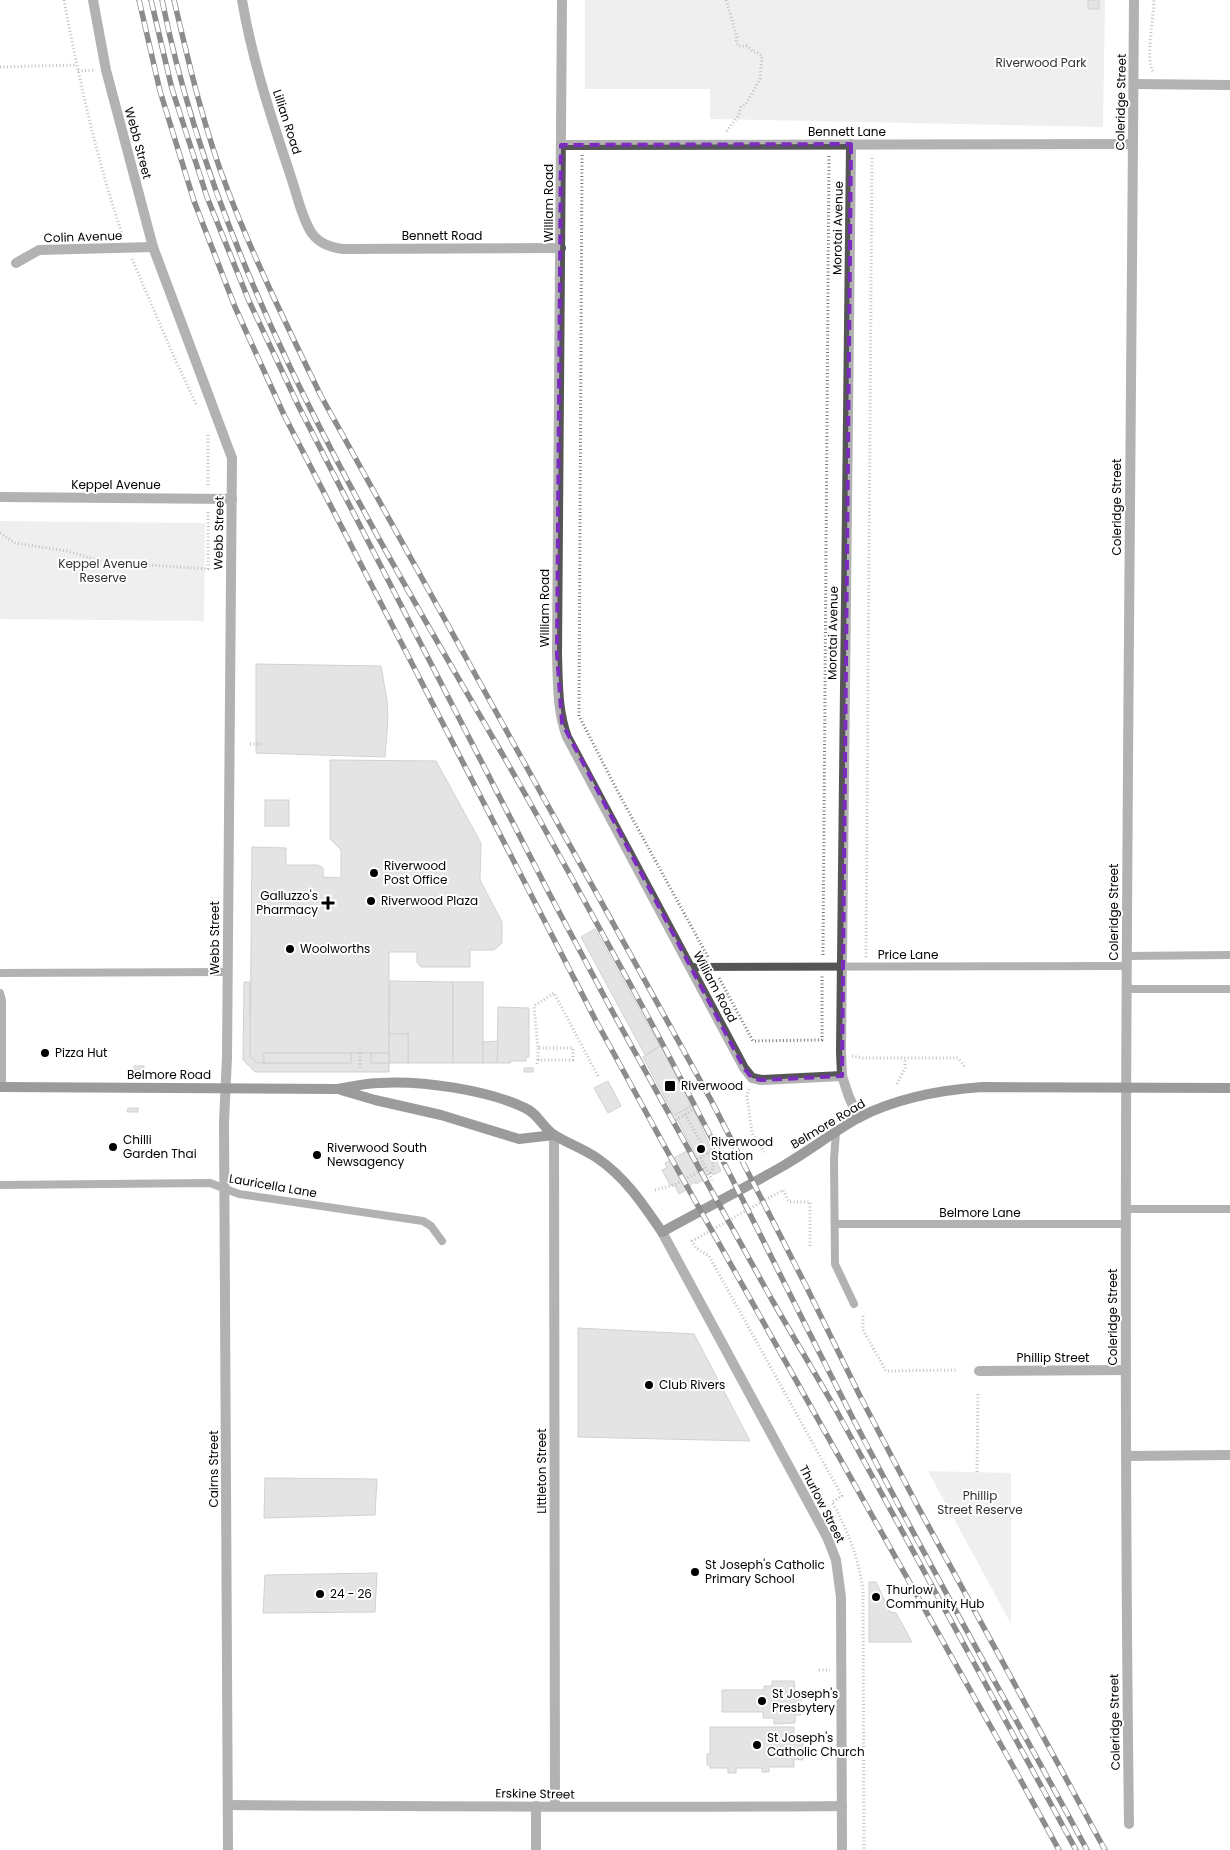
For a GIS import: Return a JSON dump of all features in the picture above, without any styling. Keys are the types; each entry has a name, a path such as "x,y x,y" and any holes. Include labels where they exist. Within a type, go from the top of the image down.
{"main road":[{"name":"Belmore Road","path":"1,1088 338,1089 380,1082 420,1084 468,1091 528,1109 554,1135 596,1157 620,1176 636,1193 662,1232 771,1173 859,1118 900,1101 936,1092 982,1087 1230,1088"},
{"name":"Belmore Road","path":"338,1089 375,1100 441,1115 519,1139 554,1135"}],"street":[{"name":"Webb Street","path":"93,0 106,70 153,247 232,458 226,1088"},
{"name":"Lillian Road","path":"242,0 262,85 287,163 309,227 324,245"},
{"name":"William Road","path":"562,0 557,654 558,691 562,723 567,737 744,1068 752,1078"},
{"name":"Coleridge Street","path":"1129,1824 1126,1640 1125,1088 1134,0"},
{"path":"1134,84 1230,85"},
{"name":"Morotai Avenue","path":"851,144 842,1076 859,1118"},
{"name":"Bennett Lane","path":"561,145 1132,144"},
{"name":"Bennett Road","path":"324,245 343,249 561,248"},
{"name":"Colin Avenue","path":"16,263 39,250 153,247"},
{"name":"Keppel Avenue","path":"0,497 232,499"},
{"path":"752,1078 761,1080 842,1076"},
{"name":"Cairns Street","path":"226,1088 224,1189 228,1850"},
{"name":"Littleton Street","path":"554,1135 555,1806"},
{"name":"Thurlow Street","path":"662,1232 827,1537 836,1560 841,1597 842,1850"},
{"name":"Phillip Street","path":"980,1371 1126,1370"},
{"path":"1127,1456 1230,1456"},
{"name":"Erskine Street","path":"228,1805 842,1806"},
{"path":"536,1806 536,1850"}],"lane":[{"name":"Price Lane","path":"690,967 1126,961 1230,956"},
{"path":"0,973 227,972"},
{"path":"1126,989 1230,989"},
{"path":"0,993 2,1000 1,1088"},
{"path":"836,1132 834,1159 835,1264 854,1304"},
{"name":"Lauricella Lane","path":"0,1184 210,1183 239,1194 423,1222 431,1226 442,1241"},
{"path":"1126,1209 1230,1209"},
{"name":"Belmore Lane","path":"835,1224 1126,1224"}],"path":[{"path":"64,0 76,65 111,200 127,248 174,359 200,411"},
{"path":"722,144 727,128 739,115 741,107 746,104 760,79 762,56 757,52 753,52 747,46 739,46 736,43 737,37 726,0"},
{"path":"1154,0 1150,64 1154,72"},
{"path":"0,67 76,65"},
{"path":"581,145 579,716 619,794 753,1040 822,1040 829,157 851,144"},
{"path":"866,960 872,152"},
{"path":"0,533 15,543 67,551 104,562 208,569 208,428"},
{"path":"250,744 264,744"},
{"path":"538,1048 573,1048 573,1060 538,1062 534,1006 554,993 599,1078"},
{"path":"360,1053 360,1068"},
{"path":"863,1058 958,1058 965,1067"},
{"path":"897,1084 905,1068 905,1058"},
{"path":"752,1078 747,1096 752,1133 764,1152"},
{"path":"676,1120 694,1109"},
{"path":"685,1114 704,1148 701,1159 712,1180"},
{"path":"697,1159 714,1150"},
{"path":"708,1153 714,1165 710,1175"},
{"path":"655,1190 674,1185 706,1168"},
{"path":"692,1241 784,1190 789,1202 810,1202 810,1246"},
{"path":"862,1316 863,1330 886,1371 958,1370"},
{"path":"977,1472 978,1394"}],"highlighted area":[{"path":"851,144 842,1076 761,1080 752,1078 744,1068 562,723 557,654 561,145"}],"green space":[{"name":"Riverwood Park","path":"585,0 1105,0 1103,127 710,119 710,89 585,89"},
{"name":"Keppel Avenue Reserve","path":"0,521 205,523 204,621 0,619"},
{"name":"Phillip Street Reserve","path":"928,1471 1011,1473 1011,1624"}],"building":[{"path":"1088,0 1099,0 1099,9 1088,9"},
{"path":"256,664 381,666 388,719 385,757 256,753"},
{"name":"Riverwood Plaza","path":"330,760 436,761 481,843 480,880 502,922 502,943 494,950 470,950 470,967 421,967 417,962 417,952 389,952 389,1053 264,1053 264,1063 257,1063 250,1056 252,847 286,848 286,865 318,865 323,868 323,877 341,878 341,850 330,839"},
{"path":"265,800 289,800 289,826 265,826"},
{"path":"595,929 660,1046 645,1055 581,937"},
{"path":"390,981 453,982 453,1063 408,1063 408,1034 389,1034"},
{"path":"244,982 250,982 250,1056 257,1063 351,1063 351,1053 371,1053 371,1063 389,1063 389,1072 255,1072 243,1060"},
{"path":"453,982 483,982 483,1063 453,1063"},
{"path":"498,1007 529,1008 529,1057 526,1057 526,1061 497,1063"},
{"path":"389,1034 408,1034 408,1063 389,1063"},
{"path":"498,1041 497,1063 483,1063 483,1042"},
{"path":"661,1046 691,1106 674,1115 643,1057"},
{"path":"264,1053 351,1053 351,1063 264,1063"},
{"path":"371,1053 389,1053 389,1063 371,1063"},
{"path":"134,1066 144,1066 144,1070 134,1070"},
{"path":"524,1068 533,1068 533,1072 524,1072"},
{"path":"608,1081 621,1106 608,1113 594,1088"},
{"name":"Riverwood Station","path":"692,1106 721,1171 706,1176 708,1178 696,1184 695,1182 690,1185 691,1187 679,1194 675,1186 670,1185 662,1170 667,1168 665,1163 692,1148 675,1115"},
{"path":"128,1108 138,1108 138,1112 127,1112"},
{"name":"Club Rivers","path":"578,1328 694,1334 750,1441 578,1437"},
{"path":"265,1478 377,1479 375,1515 264,1518"},
{"name":"24 - 26","path":"377,1573 375,1612 263,1613 265,1575"},
{"name":"Thurlow Community Hub","path":"869,1582 876,1582 890,1612 896,1613 912,1642 869,1642"},
{"name":"St Joseph's Presbytery","path":"772,1681 794,1681 795,1690 801,1690 801,1715 795,1715 795,1723 774,1724 774,1718 763,1718 763,1712 722,1712 722,1690 764,1690 764,1686 772,1686"},
{"name":"St Joseph's Catholic Church","path":"710,1727 794,1727 794,1736 803,1736 803,1760 794,1759 794,1767 769,1767 769,1772 762,1772 762,1768 736,1768 736,1773 728,1773 728,1768 710,1768 710,1765 707,1765 707,1754 710,1754"}],"railway":[{"path":"139,0 160,91 194,201 235,307 284,415 596,1021 1059,1850"},
{"path":"151,0 172,89 207,197 249,301 299,407 549,893 611,1009 772,1300 835,1408 1076,1850"},
{"path":"162,0 186,99 218,195 255,289 297,382 392,562 529,801 662,1043 873,1457 1087,1850"},
{"path":"174,0 191,72 219,168 261,269 321,396 711,1100 917,1505 1105,1850"}],"place":[{"name":"Riverwood Post Office","path":"374,873"},
{"name":"Riverwood Plaza","path":"371,901"},
{"name":"Galluzzo's Pharmacy","path":"328,903"},
{"name":"Woolworths","path":"290,949"},
{"name":"Pizza Hut","path":"45,1053"},
{"name":"Riverwood","path":"670,1086"},
{"name":"Chilli Garden Thai","path":"113,1147"},
{"name":"Riverwood Station","path":"701,1149"},
{"name":"Riverwood South Newsagency","path":"317,1155"},
{"name":"Club Rivers","path":"649,1385"},
{"name":"St Joseph's Catholic Primary School","path":"695,1572"},
{"name":"24 - 26","path":"320,1594"},
{"name":"Thurlow Community Hub","path":"876,1597"},
{"name":"St Joseph's Presbytery","path":"762,1701"},
{"name":"St Joseph's Catholic Church","path":"757,1745"}]}
